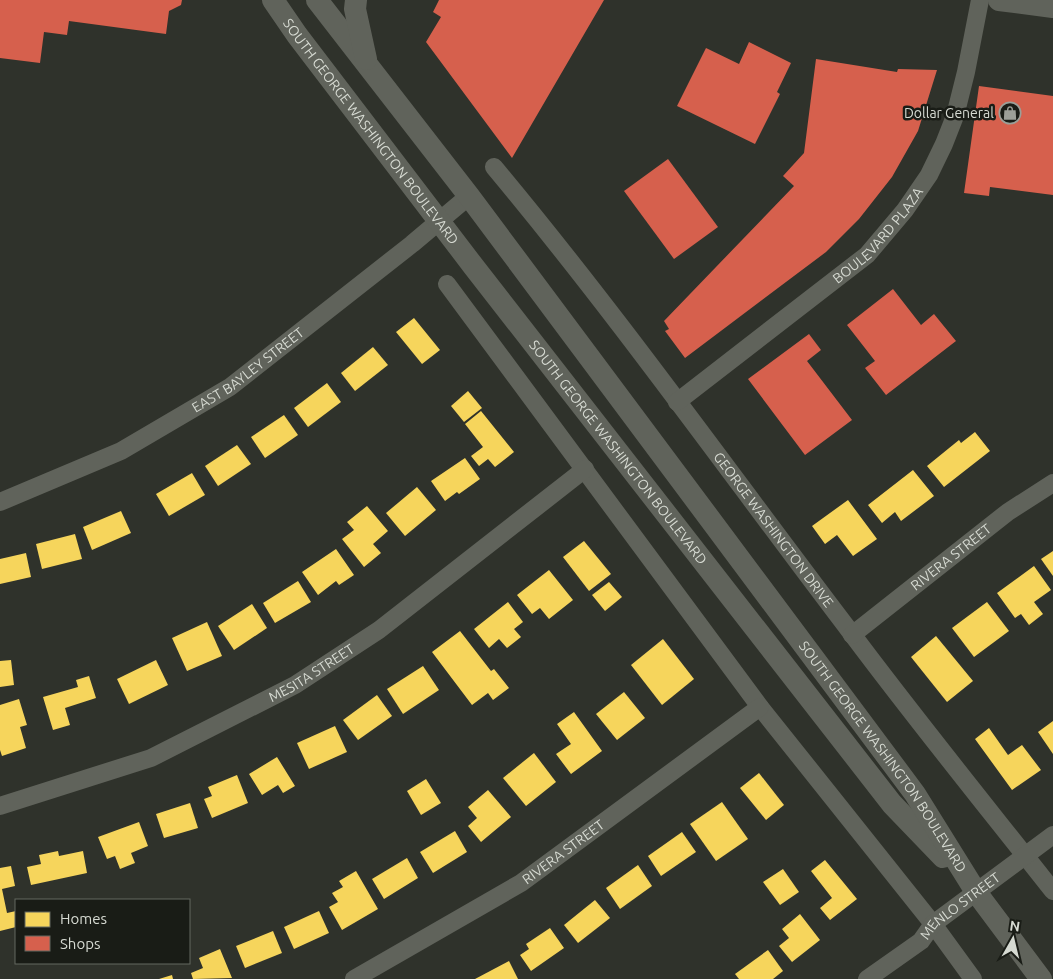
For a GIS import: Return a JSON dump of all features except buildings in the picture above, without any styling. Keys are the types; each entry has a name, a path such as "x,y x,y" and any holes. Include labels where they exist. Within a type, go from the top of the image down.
{"street":[{"name":"SOUTH GEORGE WASHINGTON BOULEVARD","path":"273,0 297,35 439,221 892,804 976,892"},
{"name":"SOUTH GEORGE WASHINGTON BOULEVARD","path":"317,0 469,196 915,794 976,892 1041,979"},
{"path":"356,0 355,9 368,65"},
{"name":"BOULEVARD PLAZA","path":"677,402 867,255 905,210 929,175 955,116 980,0"},
{"path":"999,0 1053,7"},
{"name":"GEORGE WASHINGTON DRIVE","path":"494,167 547,231 852,634 1053,891"},
{"name":"EAST BAYLEY STREET","path":"0,502 121,451 230,387 469,196"},
{"path":"447,284 760,707 933,924 973,979"},
{"name":"MESITA STREET","path":"0,806 151,758 295,685 379,630 585,470"},
{"name":"RIVERA STREET","path":"852,634 1008,512 1053,483"},
{"name":"RIVERA STREET","path":"354,979 521,883 760,707"},
{"name":"MENLO STREET","path":"868,979 921,941 933,924 1053,835"}],"place":[{"name":"Dollar General","path":"1010,113"}]}
